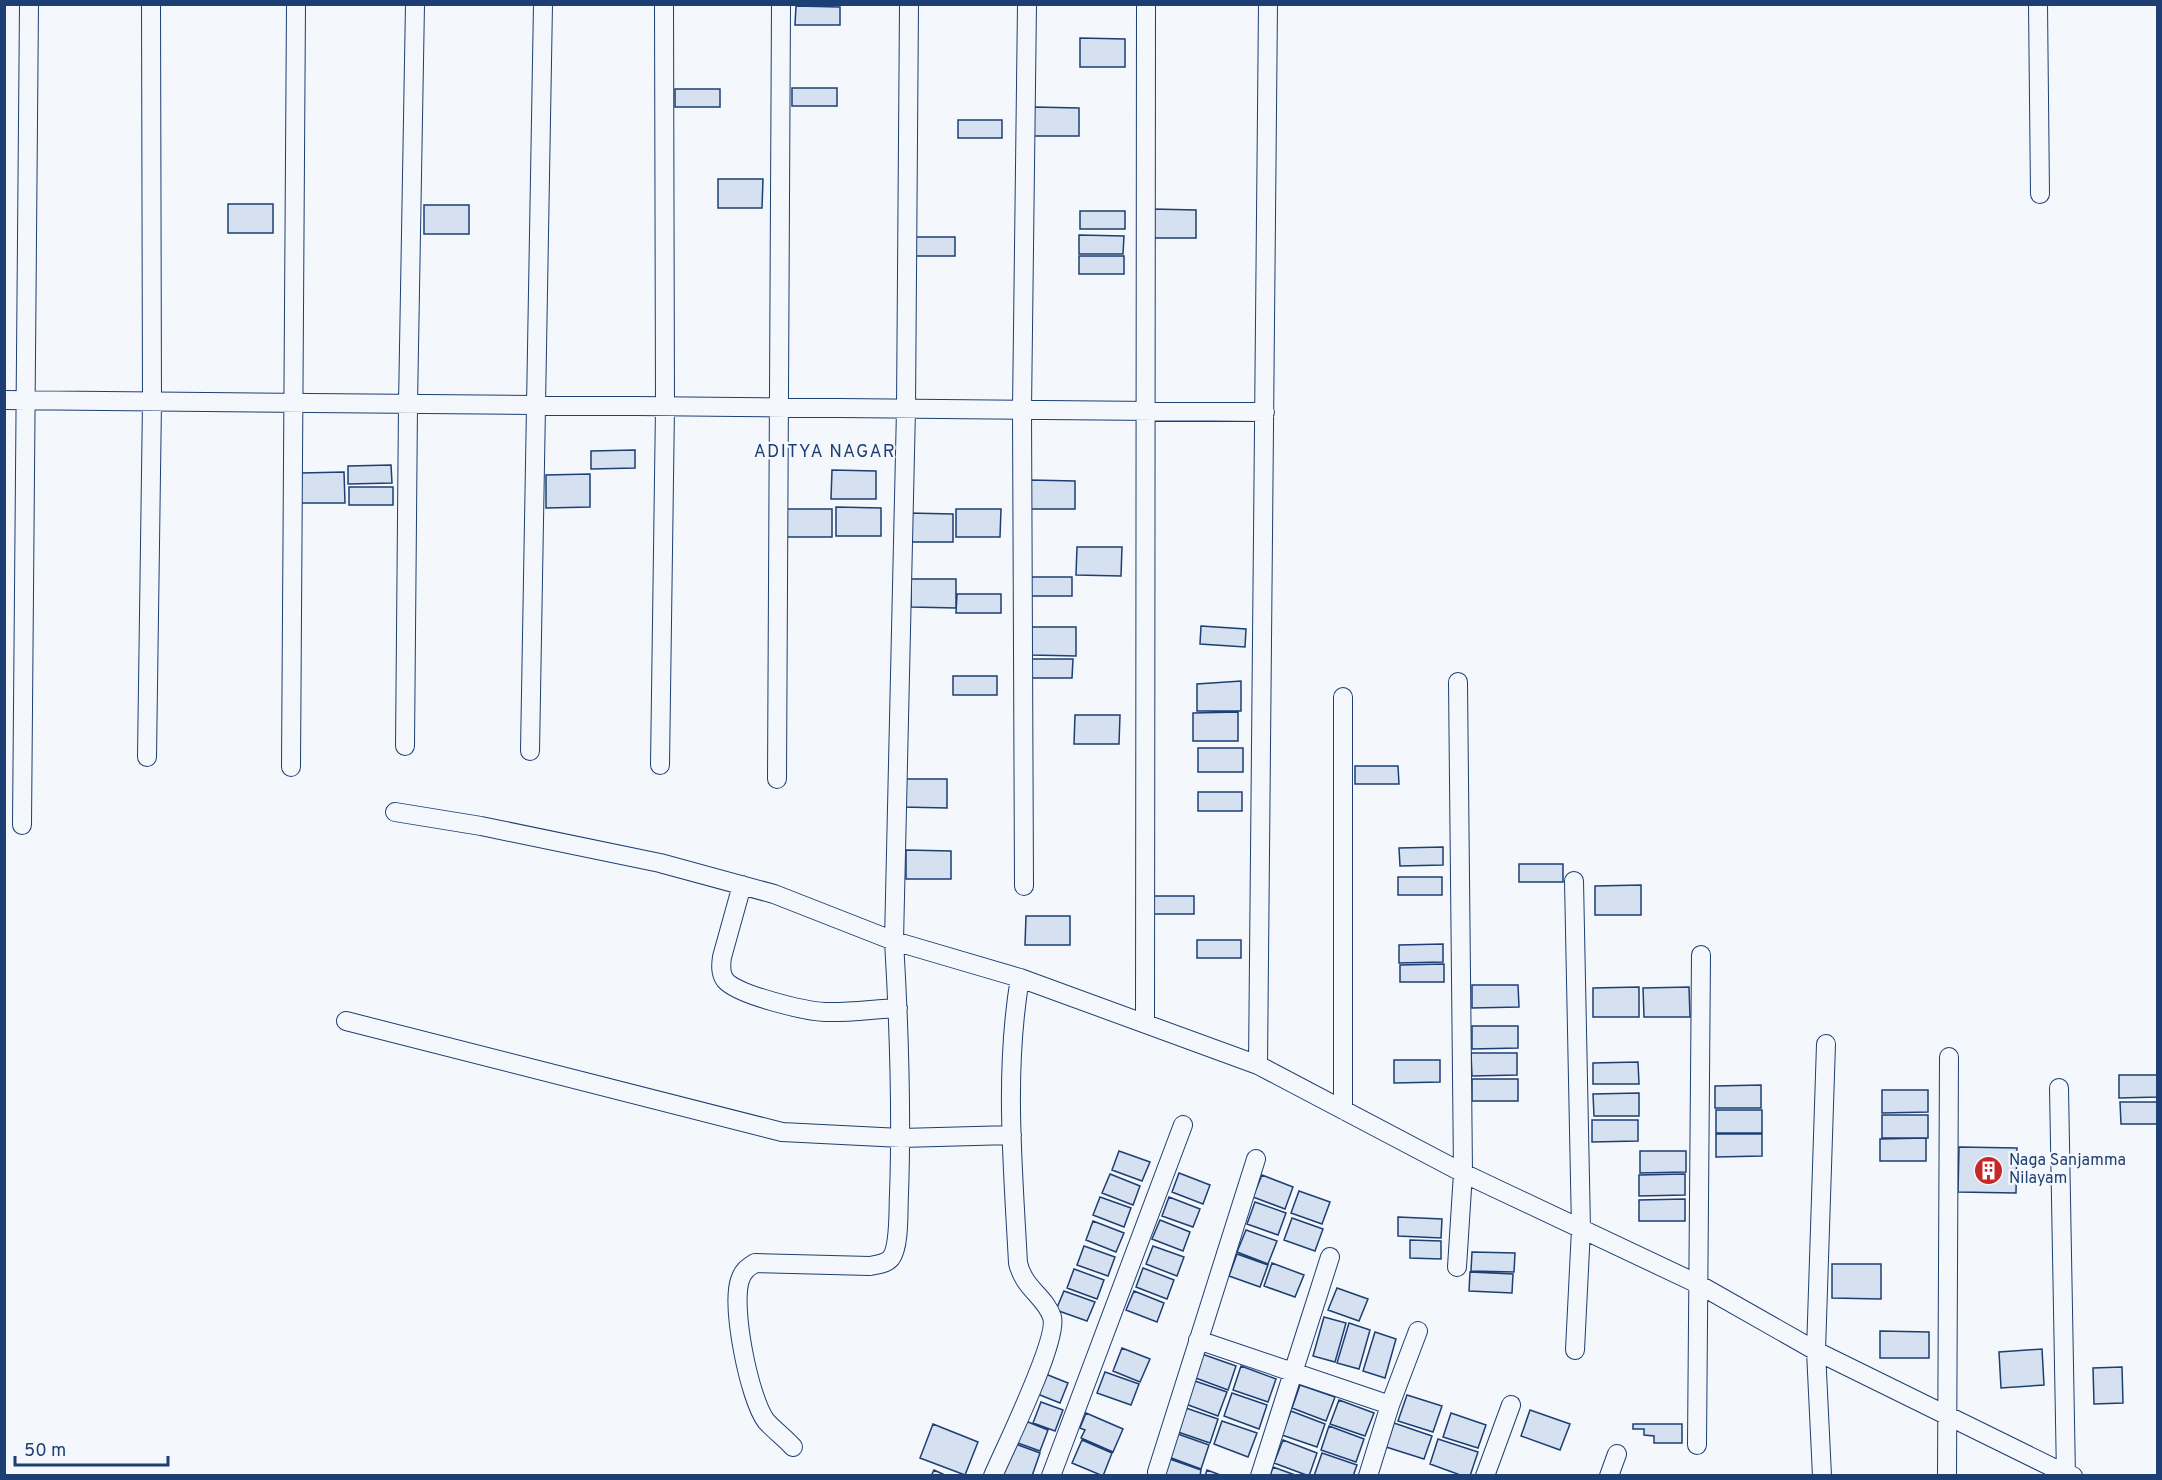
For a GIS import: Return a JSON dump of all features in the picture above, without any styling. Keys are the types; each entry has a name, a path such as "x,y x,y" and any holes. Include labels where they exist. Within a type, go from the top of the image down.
{"street":[{"path":"22,825 29,4"},
{"path":"147,757 152,402 151,4"},
{"path":"291,767 296,4"},
{"path":"405,746 415,4"},
{"path":"530,751 543,4"},
{"path":"660,765 665,407 664,4"},
{"path":"777,779 782,4"},
{"path":"793,1447 765,1420 753,1391 744,1355 739,1318 739,1282 745,1269 755,1263 870,1266 882,1264 891,1258 898,1227 901,1138 894,941 906,410 909,4"},
{"path":"1024,885 1022,410 1027,4"},
{"path":"1145,1023 1146,4"},
{"path":"1258,1065 1268,4"},
{"path":"2038,4 2040,195"},
{"path":"4,400 1265,412"},
{"path":"1457,1267 1463,1173 1458,682"},
{"path":"1343,697 1343,1110"},
{"path":"395,812 482,826 660,863 774,894 894,941 1020,978 1258,1065 1463,1173 1698,1284 1816,1351 2068,1475 2059,1088"},
{"path":"1574,881 1581,1229 1575,1350"},
{"path":"742,885 720,968 725,980 738,988 782,1005 825,1012 898,1008"},
{"path":"1697,1445 1701,955"},
{"path":"993,1476 1047,1350 1053,1326 1052,1316 1020,1273 1012,1135 1012,1052 1014,1014 1020,978"},
{"path":"346,1021 782,1132 901,1138 1012,1135"},
{"path":"1822,1476 1816,1351 1826,1044"},
{"path":"1947,1476 1949,1057"},
{"path":"1051,1476 1183,1125"},
{"path":"1157,1472 1256,1159"},
{"path":"1260,1476 1330,1257"},
{"path":"1368,1476 1390,1405 1418,1331"},
{"path":"1198,1340 1390,1405"},
{"path":"1485,1476 1511,1405"},
{"path":"1609,1476 1617,1454"}],"building":[{"path":"796,6 840,7 840,25 795,25"},
{"path":"1080,38 1125,39 1125,67 1080,67"},
{"path":"792,88 837,88 837,106 792,106"},
{"path":"675,89 720,89 720,107 675,107"},
{"path":"1034,107 1079,108 1079,136 1034,136"},
{"path":"958,120 1002,120 1002,138 958,138"},
{"path":"718,179 763,179 762,208 718,208"},
{"path":"228,204 273,204 273,233 228,233"},
{"path":"424,205 469,205 469,234 424,234"},
{"path":"1152,209 1196,210 1196,238 1151,238"},
{"path":"1080,211 1125,211 1125,229 1080,229"},
{"path":"1079,235 1124,236 1123,254 1079,254"},
{"path":"910,237 955,237 955,256 910,256"},
{"path":"1079,256 1124,256 1124,274 1079,274"},
{"path":"635,450 635,468 591,469 591,451"},
{"path":"391,465 392,483 348,484 348,466"},
{"path":"832,470 876,471 876,499 831,499"},
{"path":"344,472 345,503 301,503 301,473"},
{"path":"590,474 590,507 546,508 546,475"},
{"path":"1030,480 1075,481 1075,509 1030,509"},
{"path":"349,487 393,487 393,505 349,505"},
{"path":"836,507 881,508 881,536 836,536"},
{"path":"787,509 832,509 832,537 787,537"},
{"path":"956,509 1001,509 1000,537 956,537"},
{"path":"908,513 953,514 953,542 908,542"},
{"path":"1077,547 1122,547 1121,576 1076,575"},
{"path":"1028,577 1072,577 1072,596 1028,596"},
{"path":"911,579 956,579 956,608 911,607"},
{"path":"957,594 1001,594 1001,613 956,613"},
{"path":"1201,626 1246,629 1245,647 1200,644"},
{"path":"1031,627 1076,627 1076,656 1031,655"},
{"path":"1028,659 1073,659 1072,678 1028,678"},
{"path":"953,676 997,676 997,695 953,695"},
{"path":"1241,681 1241,711 1197,711 1197,684"},
{"path":"1238,712 1238,741 1193,741 1193,713"},
{"path":"1075,715 1120,715 1119,744 1074,744"},
{"path":"1198,748 1243,748 1243,772 1198,772"},
{"path":"1355,766 1398,766 1399,784 1355,784"},
{"path":"902,779 947,779 947,808 902,807"},
{"path":"1198,792 1242,792 1242,811 1198,811"},
{"path":"1443,847 1443,865 1400,866 1399,848"},
{"path":"906,850 951,851 951,879 906,879"},
{"path":"1519,864 1563,864 1563,882 1519,882"},
{"path":"1398,877 1442,877 1442,895 1398,895"},
{"path":"1641,885 1641,915 1595,915 1595,886"},
{"path":"1150,896 1194,896 1194,914 1150,914"},
{"path":"1026,916 1070,916 1070,945 1025,945"},
{"path":"1197,940 1241,940 1241,958 1197,958"},
{"path":"1443,944 1443,962 1399,963 1399,945"},
{"path":"1444,964 1444,982 1400,982 1400,965"},
{"path":"1472,985 1518,985 1519,1007 1472,1008"},
{"path":"1639,987 1639,1017 1593,1017 1593,988"},
{"path":"1689,987 1690,1017 1644,1017 1643,988"},
{"path":"1472,1026 1518,1026 1518,1048 1472,1049"},
{"path":"1471,1053 1517,1053 1517,1075 1472,1076"},
{"path":"1394,1060 1440,1060 1440,1082 1394,1083"},
{"path":"1638,1062 1639,1084 1593,1084 1593,1063"},
{"path":"2119,1075 2158,1075 2158,1097 2119,1098"},
{"path":"1472,1079 1518,1079 1518,1101 1472,1101"},
{"path":"1761,1085 1761,1108 1715,1108 1715,1086"},
{"path":"1882,1090 1928,1090 1928,1112 1882,1113"},
{"path":"1639,1093 1639,1116 1594,1116 1593,1094"},
{"path":"2120,1102 2158,1102 2158,1124 2121,1124"},
{"path":"1716,1110 1762,1110 1762,1133 1716,1133"},
{"path":"1882,1115 1928,1115 1928,1138 1882,1138"},
{"path":"1592,1120 1638,1120 1638,1141 1592,1142"},
{"path":"1716,1134 1762,1134 1762,1156 1716,1157"},
{"path":"1926,1138 1926,1161 1880,1161 1880,1139"},
{"name":"Naga Sanjamma Nilayam","path":"1959,1147 2017,1148 2016,1193 1958,1192"},
{"path":"1119,1151 1150,1162 1142,1181 1112,1170"},
{"path":"1640,1151 1686,1151 1686,1172 1640,1173"},
{"path":"1179,1173 1210,1185 1203,1204 1172,1192"},
{"path":"1110,1174 1140,1186 1133,1205 1102,1193"},
{"path":"1685,1174 1685,1195 1639,1196 1639,1175"},
{"path":"1262,1175 1293,1187 1285,1209 1253,1197"},
{"path":"1299,1191 1330,1202 1322,1224 1291,1213"},
{"path":"1100,1197 1131,1208 1124,1227 1093,1215"},
{"path":"1169,1197 1200,1209 1193,1227 1162,1216"},
{"path":"1685,1199 1685,1221 1639,1221 1639,1200"},
{"path":"1255,1202 1286,1213 1278,1235 1247,1224"},
{"path":"1398,1217 1442,1219 1441,1238 1398,1236"},
{"path":"1292,1218 1323,1229 1315,1251 1284,1240"},
{"path":"1160,1220 1190,1232 1183,1251 1152,1239"},
{"path":"1093,1221 1124,1233 1116,1252 1086,1240"},
{"path":"1246,1230 1277,1241 1268,1264 1237,1252"},
{"path":"1410,1240 1441,1241 1441,1259 1410,1258"},
{"path":"1084,1246 1115,1257 1108,1276 1077,1265"},
{"path":"1153,1246 1184,1257 1177,1276 1146,1264"},
{"path":"1472,1252 1515,1253 1514,1272 1471,1271"},
{"path":"1237,1254 1268,1265 1260,1287 1229,1276"},
{"path":"1272,1263 1304,1275 1295,1297 1264,1286"},
{"path":"1832,1264 1881,1264 1881,1299 1832,1298"},
{"path":"1143,1268 1174,1280 1167,1299 1136,1287"},
{"path":"1074,1269 1104,1280 1097,1299 1067,1288"},
{"path":"1470,1272 1513,1274 1512,1293 1469,1291"},
{"path":"1337,1288 1368,1299 1359,1321 1328,1310"},
{"path":"1064,1291 1095,1302 1087,1321 1056,1310"},
{"path":"1134,1291 1164,1303 1157,1322 1126,1310"},
{"path":"1324,1317 1346,1323 1335,1362 1313,1356"},
{"path":"1349,1323 1370,1330 1359,1369 1337,1363"},
{"path":"1880,1331 1929,1332 1929,1358 1880,1358"},
{"path":"1375,1332 1396,1339 1385,1378 1363,1371"},
{"path":"1122,1348 1150,1359 1140,1382 1113,1371"},
{"path":"2042,1349 2044,1385 2001,1388 1999,1352"},
{"path":"1202,1354 1236,1366 1228,1390 1193,1377"},
{"path":"1241,1366 1276,1379 1268,1402 1233,1390"},
{"path":"2122,1367 2123,1403 2094,1404 2093,1368"},
{"path":"1038,1371 1068,1383 1060,1403 1030,1391"},
{"path":"1105,1372 1139,1384 1131,1405 1097,1393"},
{"path":"1192,1380 1227,1392 1218,1416 1183,1403"},
{"path":"1300,1385 1335,1397 1326,1421 1292,1408"},
{"path":"1232,1393 1267,1405 1259,1429 1224,1416"},
{"path":"1407,1395 1442,1406 1433,1432 1398,1421"},
{"path":"1339,1400 1374,1413 1365,1436 1330,1424"},
{"path":"1041,1402 1063,1410 1055,1431 1033,1423"},
{"path":"1183,1407 1218,1419 1210,1443 1175,1431"},
{"path":"1530,1410 1570,1424 1560,1450 1521,1436"},
{"path":"1291,1411 1325,1424 1317,1447 1282,1435"},
{"path":"1086,1413 1123,1429 1113,1452 1081,1438 1085,1430 1080,1428"},
{"path":"1451,1413 1486,1425 1478,1448 1443,1437"},
{"path":"1018,1418 1048,1430 1040,1451 1010,1440"},
{"path":"1222,1421 1257,1433 1248,1457 1214,1444"},
{"path":"1394,1423 1432,1436 1424,1459 1386,1447"},
{"path":"933,1424 978,1442 965,1475 920,1458"},
{"path":"1633,1424 1682,1424 1682,1443 1654,1443 1654,1436 1644,1435 1644,1429 1633,1429"},
{"path":"1329,1426 1364,1439 1356,1462 1321,1450"},
{"path":"1175,1433 1209,1445 1201,1469 1166,1456"},
{"path":"1438,1439 1478,1452 1470,1476 1463,1476 1430,1464"},
{"path":"1082,1440 1112,1453 1103,1476 1072,1463"},
{"path":"1283,1440 1317,1453 1309,1476 1274,1463"},
{"path":"1013,1443 1040,1453 1032,1476 1000,1476"},
{"path":"1322,1453 1357,1465 1353,1476 1314,1476"},
{"path":"1167,1458 1201,1470 1200,1476 1160,1476"},
{"path":"1273,1467 1298,1476 1270,1476"},
{"path":"934,1470 947,1476 931,1476"},
{"path":"1207,1470 1223,1476 1205,1476"}],"place":[{"name":"Naga Sanjamma Nilayam","path":"1988,1170"}],"district":[{"name":"ADITYA NAGAR","path":"825,452"}]}
